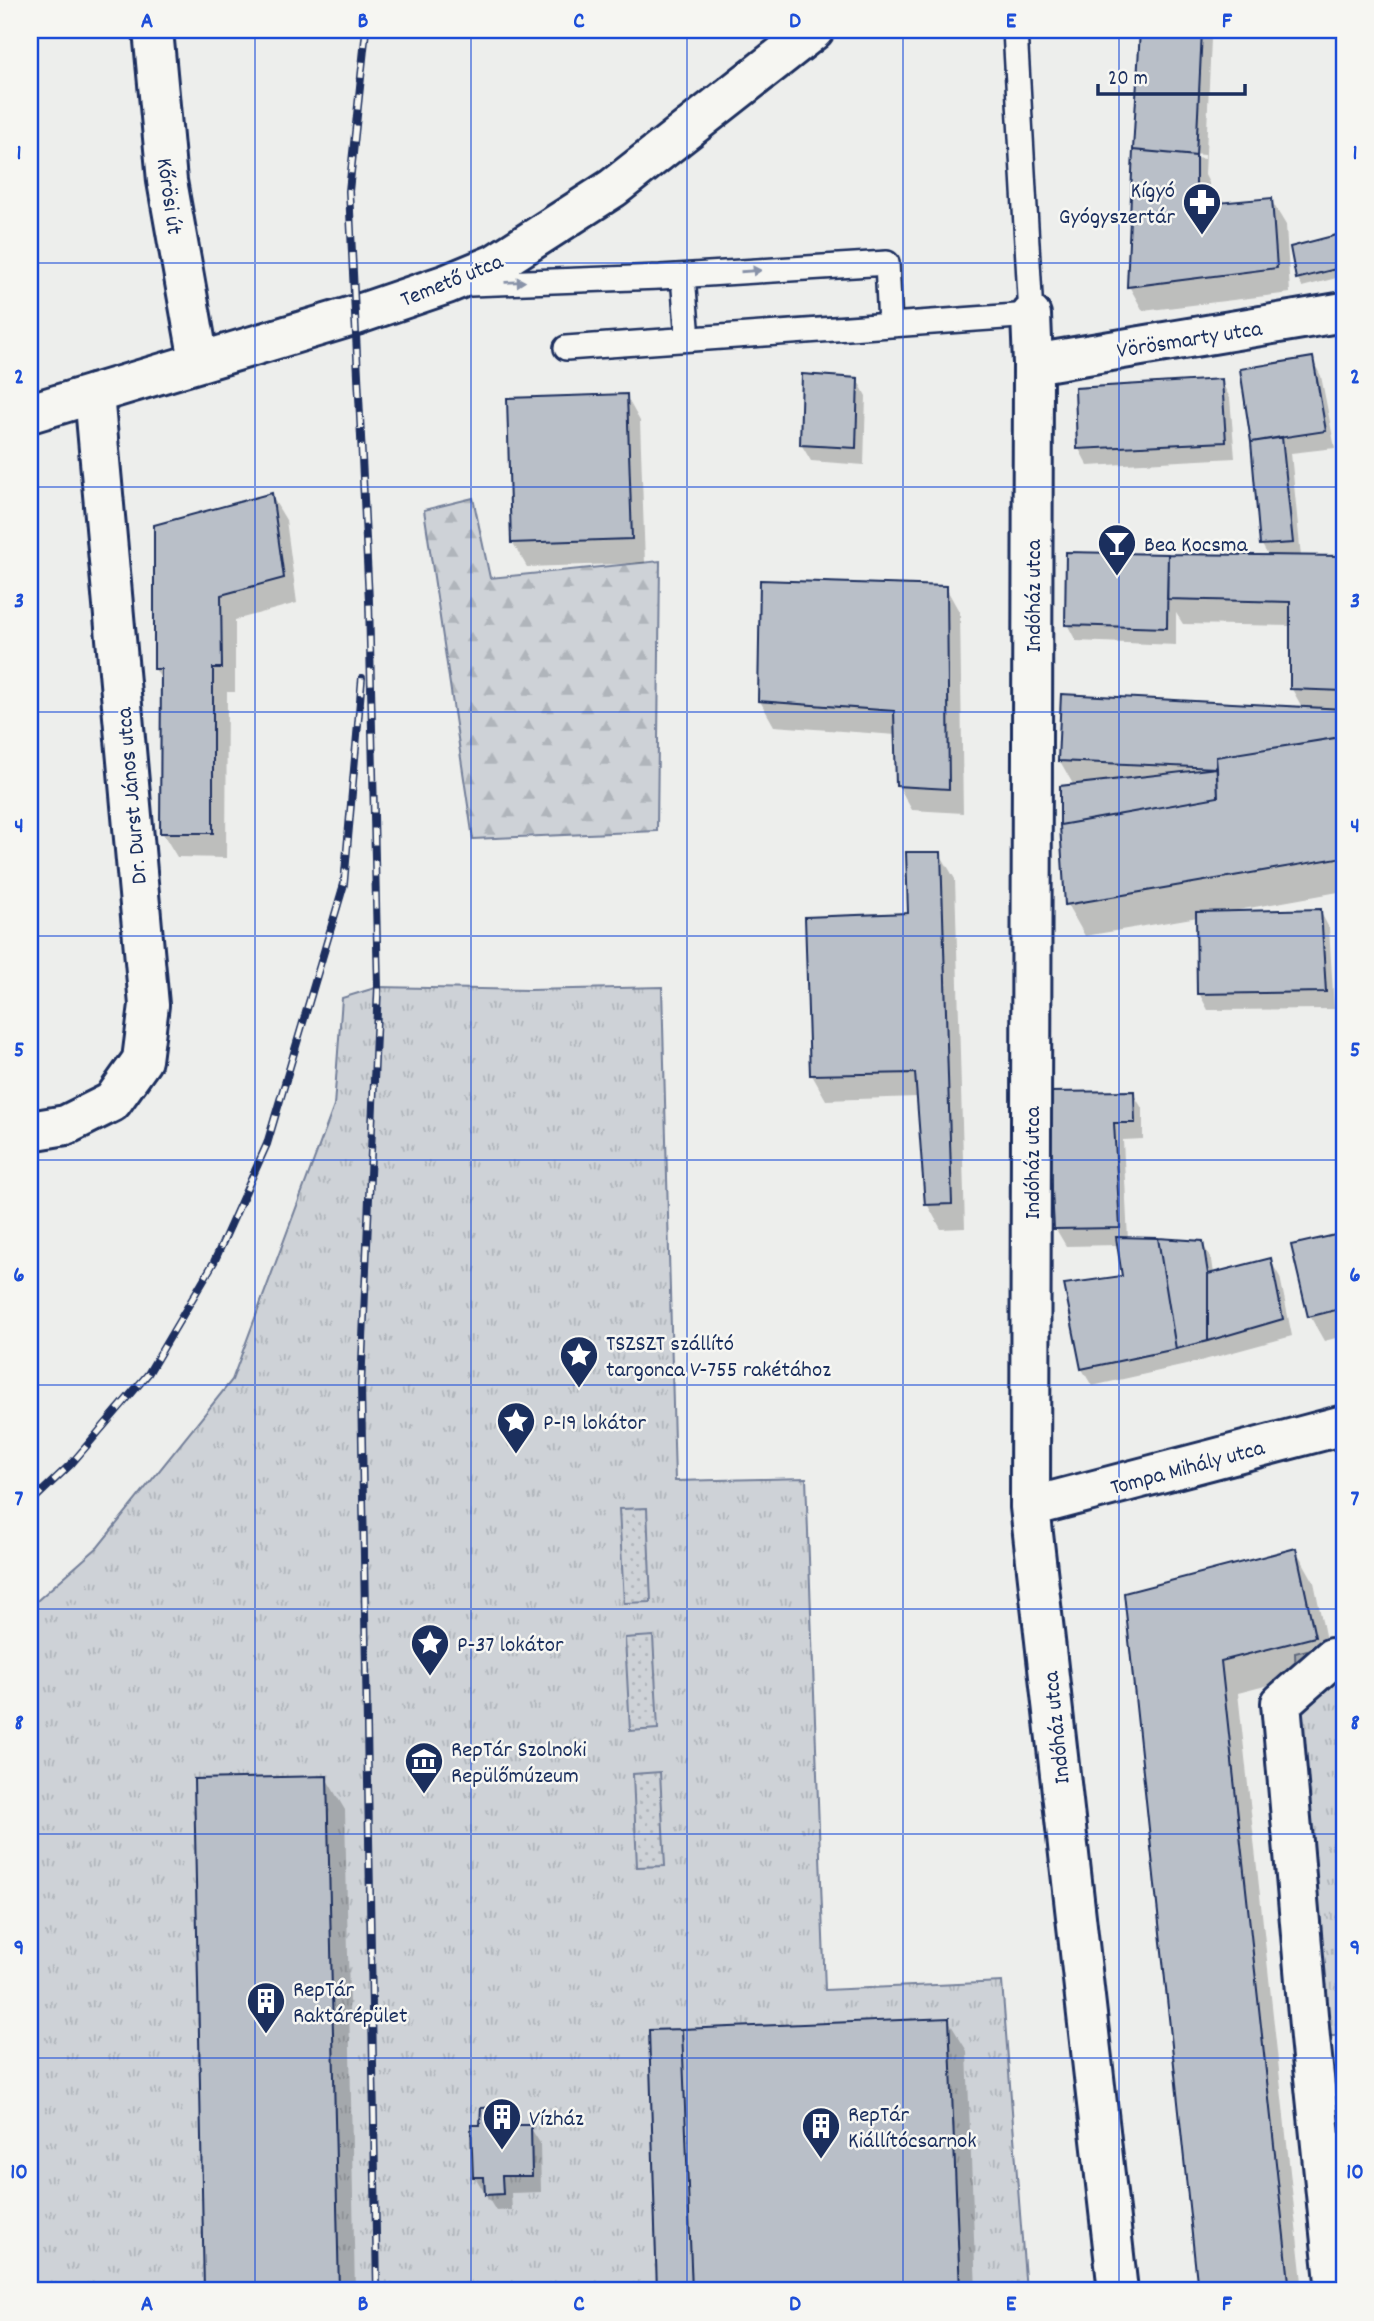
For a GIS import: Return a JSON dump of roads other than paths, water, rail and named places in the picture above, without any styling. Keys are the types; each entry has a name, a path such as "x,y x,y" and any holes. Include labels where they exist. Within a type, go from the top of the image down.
{"street":[{"name":"Kőrösi út","path":"153,30 167,181 199,361"},
{"name":"Temető utca","path":"30,413 356,316 495,264 613,188 814,30"},
{"name":"Vörösmarty utca","path":"1033,364 1344,312"},
{"name":"Indóház utca","path":"1031,315 1030,1507 1118,2291"},
{"name":"Dr. Durst János utca","path":"30,1131 66,1125 112,1101 142,1060 149,1005 94,394"},
{"name":"Tompa Mihály utca","path":"1030,1507 1344,1425"},
{"path":"1332,1658 1281,1703 1310,2038 1336,2206 1336,2291"}],"lane":[{"name":"Indóház utca","path":"1014,30 1031,315"},
{"path":"447,284 683,276 887,263 890,325"},
{"path":"683,276 688,339"},
{"path":"566,348 1031,315"}],"railway":[{"path":"366,30 349,191 369,601 378,987 361,1386 377,2291"},
{"path":"30,1503 72,1463 148,1374 214,1262 267,1144 344,884 362,678"}],"place":[{"name":"Kígyó Gyógyszertár","path":"1202,236"},
{"name":"Bea Kocsma","path":"1117,577"},
{"name":"TSZSZT szállító targonca V-755 rakétához","path":"579,1389"},
{"name":"P-19 lokátor","path":"516,1455"},
{"name":"P-37 lokátor","path":"430,1677"},
{"name":"RepTár Szolnoki Repülőmúzeum","path":"424,1795"},
{"name":"RepTár Raktárépület","path":"266,2035"},
{"name":"Vízház","path":"502,2151"},
{"name":"RepTár Kiállítócsarnok","path":"821,2160"}]}
